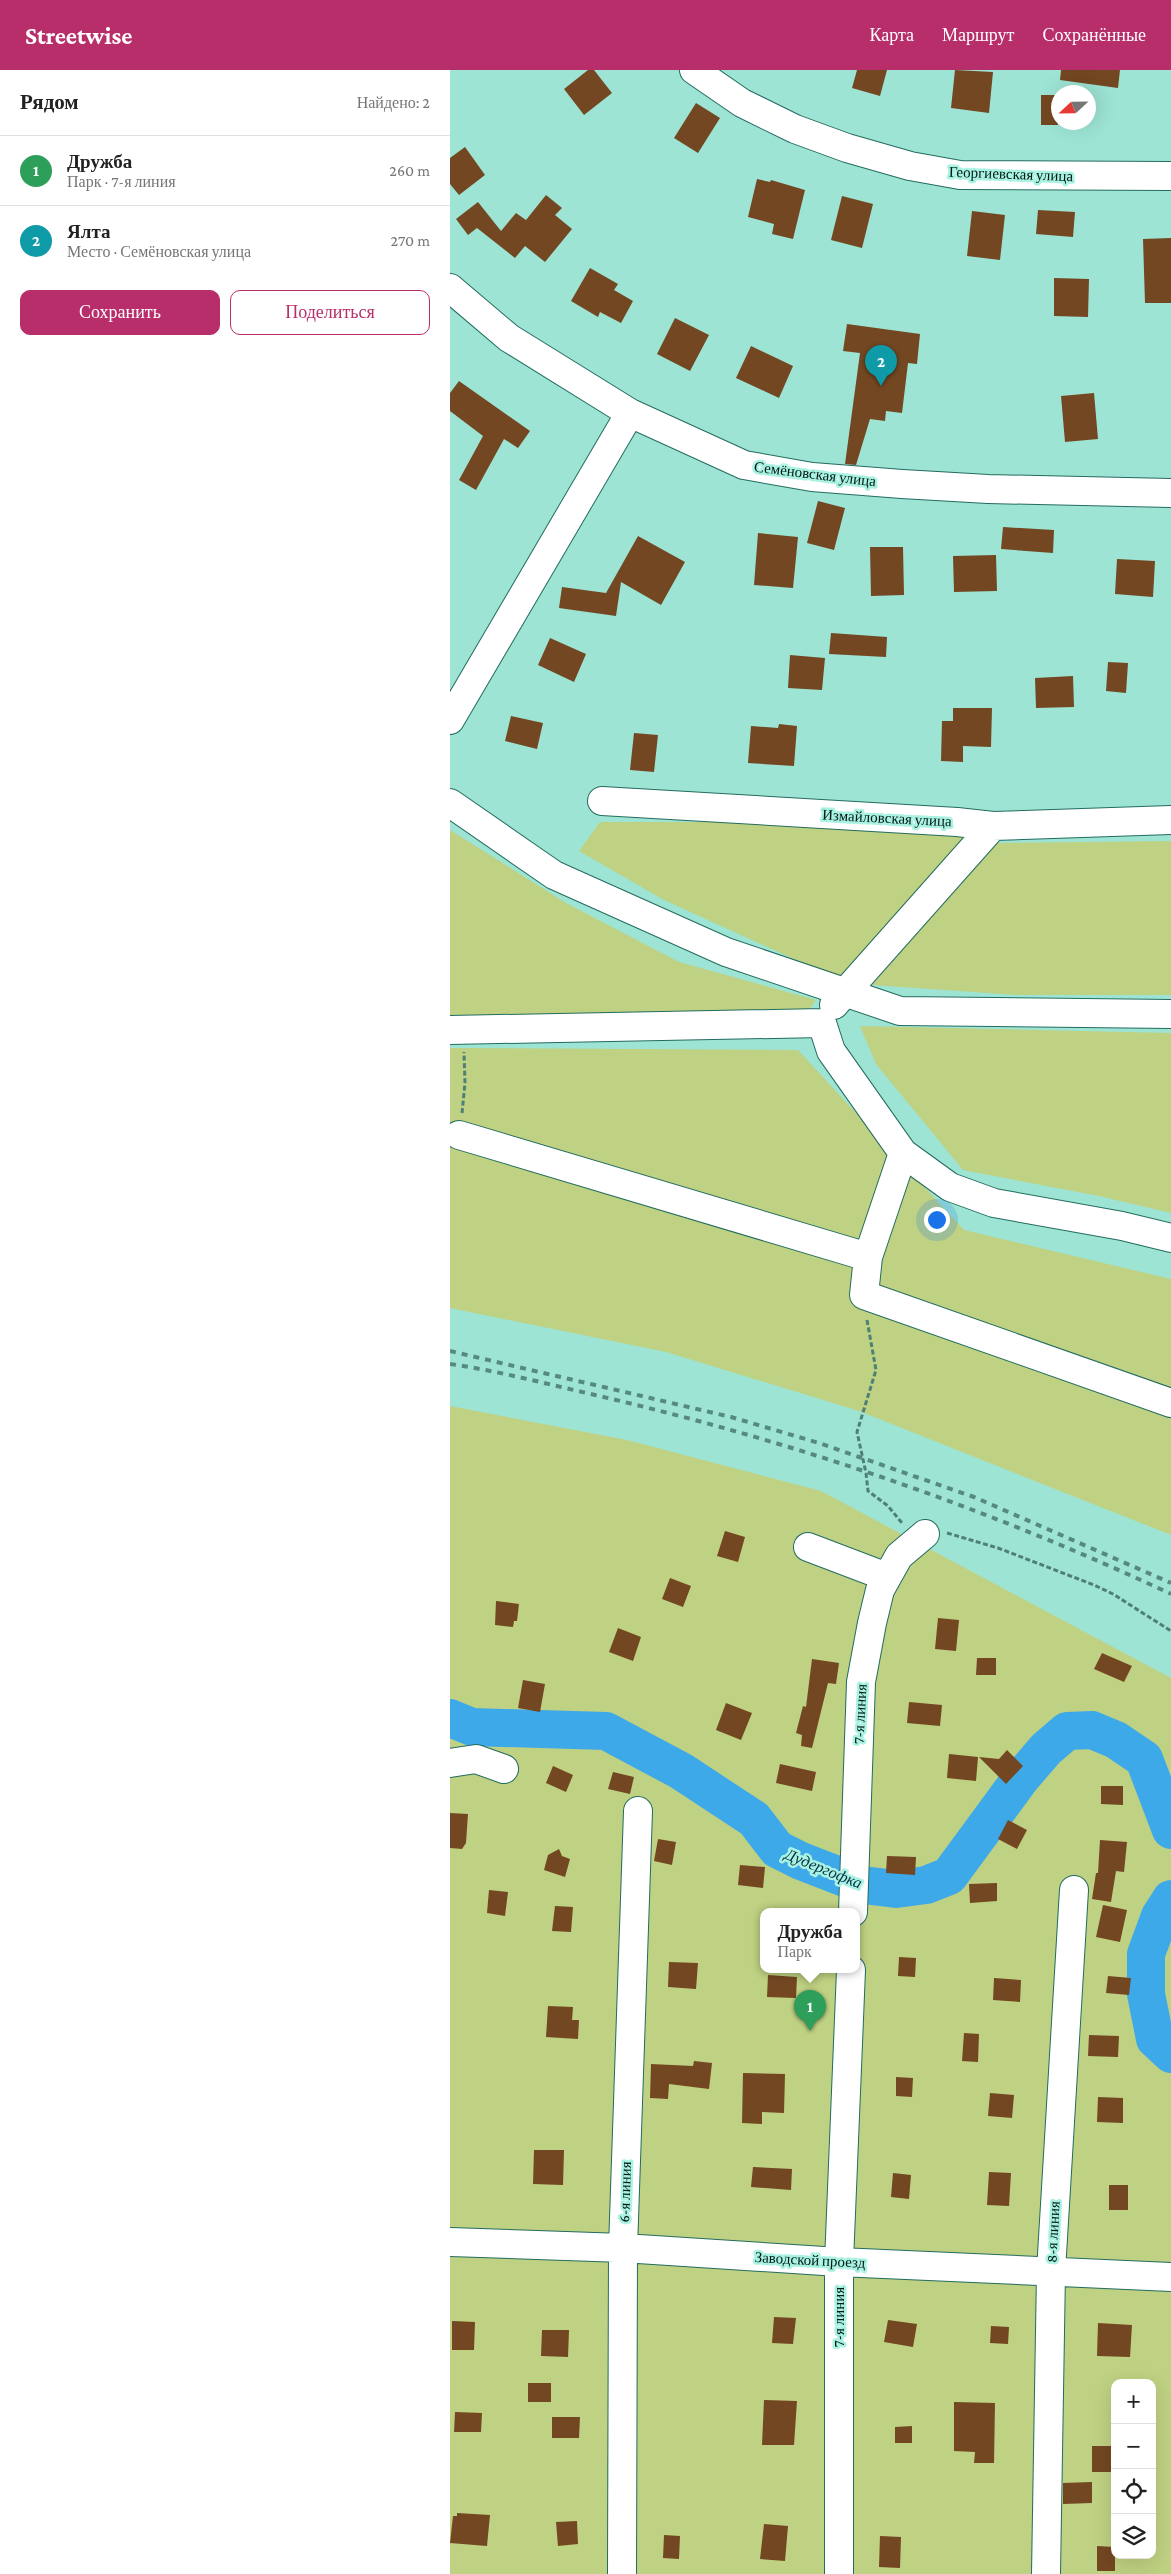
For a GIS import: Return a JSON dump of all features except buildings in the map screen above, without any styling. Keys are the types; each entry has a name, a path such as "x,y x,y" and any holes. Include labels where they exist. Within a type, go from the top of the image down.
{"street":[{"name":"Георгиевская улица","path":"694,70 742,103 795,129 847,148 910,166 960,175 1171,176"},
{"name":"Семёновская улица","path":"450,288 509,338 630,413 744,465 812,477 988,489 1171,493"},
{"path":"450,720 630,413"},
{"name":"Измайловская улица","path":"602,801 957,822 994,826 1171,820"},
{"path":"450,803 554,874 726,952 900,1011 1171,1014"},
{"path":"822,1023 844,993 994,826"},
{"path":"457,1030 637,1025 822,1023"},
{"path":"822,1023 830,1051 903,1153 950,1188 994,1203 1122,1226 1171,1238"},
{"path":"459,1135 868,1257"},
{"path":"903,1153 868,1257 864,1295 1171,1403"},
{"name":"7-я линия","path":"853,1908 861,1682 880,1590 899,1556 921,1538"},
{"path":"808,1547 887,1577"},
{"path":"450,1763 476,1759 504,1769"},
{"name":"6-я линия","path":"622,2574 623,2248 638,1810"},
{"name":"8-я линия","path":"1046,2574 1051,2272 1074,1890"},
{"name":"7-я линия","path":"839,2574 839,2262 851,1973"},
{"name":"Заводской проезд","path":"450,2242 623,2248 839,2262 1171,2277"}],"path":[{"path":"457,1030 465,1083 459,1135"},
{"path":"864,1295 868,1336 876,1370 857,1432 868,1491 888,1506 921,1538 943,1532 998,1548 1112,1594 1171,1631"}],"green space":[{"path":"600,822 756,822 951,830 966,838 842,981 664,900 579,851"},
{"path":"450,830 566,903 679,962 816,1000 805,1015 450,1020"},
{"path":"1171,841 1171,995 1017,995 872,985 992,843"},
{"path":"860,1026 1171,1033 1171,1213 1099,1196 963,1170 876,1064"},
{"path":"450,1048 798,1050 964,1230 1171,1279 1171,1535 859,1411 666,1352 450,1308"},
{"path":"450,1406 627,1440 821,1491 1171,1678 1171,2574 450,2574"}],"waterway":[{"name":"Дудергофка","path":"450,1718 472,1727 606,1731 681,1771 754,1819 777,1849 801,1861 863,1885 896,1889 926,1885 949,1876 1021,1778 1046,1749 1067,1731 1092,1730 1116,1740 1144,1759 1171,1830"},
{"name":"Дудергофка","path":"1171,1899 1160,1916 1146,1954 1146,1994 1155,2039 1171,2054"}],"railway":[{"path":"450,1351 731,1417 819,1443 974,1497 1171,1583"},
{"path":"450,1364 523,1378 669,1413 743,1433 816,1456 961,1505 1032,1533 1171,1594"}],"place":[{"name":"Ялта","path":"881,386"},
{"name":"Дружба","path":"810,2031"}]}
